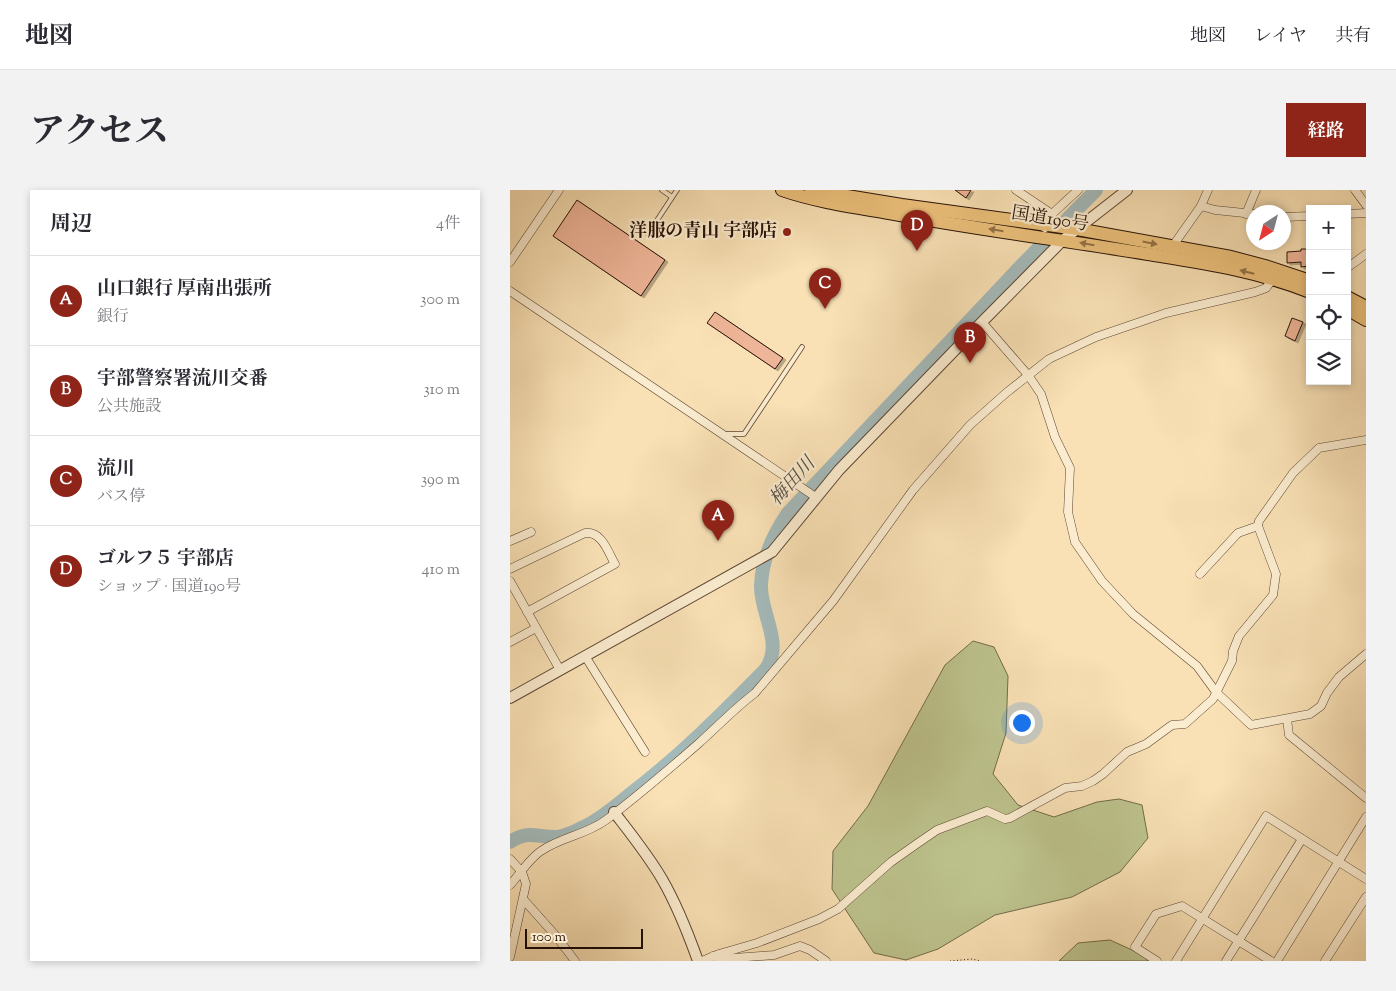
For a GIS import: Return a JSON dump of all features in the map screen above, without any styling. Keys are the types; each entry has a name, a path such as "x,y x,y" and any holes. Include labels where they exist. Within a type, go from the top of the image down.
{"highway":[{"name":"国道190号","path":"782,190 824,201 1043,237 1067,234 1172,247 1248,262 1306,280"},
{"name":"国道190号","path":"810,190 902,205 1051,221 1067,234 1229,268 1273,279 1306,291"},
{"path":"1351,299 1366,307"},
{"path":"1351,311 1366,320"}],"street":[{"path":"510,262 559,190"},
{"path":"1016,190 1051,221"},
{"path":"1043,237 1051,221 1078,190"},
{"path":"510,698 772,552 813,495 840,470 1067,234 1127,190"},
{"path":"1172,247 1200,206 1208,190"},
{"path":"1252,205 1256,190"},
{"path":"1355,190 1366,205"},
{"path":"1200,206 1215,210 1246,214"},
{"path":"1351,214 1366,213"},
{"path":"1291,217 1306,216"},
{"path":"1351,265 1366,254"},
{"path":"510,885 539,852 558,841 573,837 606,820 666,772 740,704 755,693 833,601 918,484 970,425 1028,375 1049,359 1096,337 1166,312 1255,292 1266,288 1273,279"},
{"path":"510,291 813,495"},
{"path":"982,322 1028,375 1041,394 1055,437 1070,468 1068,512 1075,542 1102,581 1132,614 1197,666 1216,692 1251,725 1310,714 1321,706 1339,677 1365,657"},
{"path":"614,812 641,847 661,878 678,910 700,961 758,943 838,909 891,862 944,827 987,811 1005,819 1010,818 1065,788 1082,786 1093,781 1127,752 1146,744 1172,725 1184,724 1212,698 1232,661 1233,651 1239,636 1273,595 1276,574 1258,526 1259,521 1293,473 1319,448 1366,440"},
{"path":"1200,574 1238,533 1258,526"},
{"path":"510,542 531,532"},
{"path":"510,569 590,532 600,538 615,564 527,612"},
{"path":"510,584 560,670"},
{"path":"510,642 536,628"},
{"path":"585,656 645,752"},
{"path":"1286,719 1289,735 1366,798"},
{"path":"1176,961 1266,816 1366,879"},
{"path":"1276,961 1366,817"},
{"path":"1226,961 1302,839"},
{"path":"510,859 522,872 526,884 510,957"},
{"path":"1325,961 1366,897"},
{"path":"523,899 556,936 575,961"},
{"path":"1157,961 1135,947 1156,914 1182,906 1271,961"},
{"path":"713,956 720,959 774,955 800,946 810,950 826,961"}],"lane":[{"path":"662,190 672,197"},
{"path":"648,234 677,190"},
{"path":"722,434 744,434 802,347"}],"path":[{"path":"950,961 972,959 981,961"}],"green space":[{"path":"973,641 994,647 1008,676 1006,733 993,774 1018,805 1054,817 1097,802 1119,799 1142,805 1148,838 1120,872 1072,897 995,915 938,949 906,960 874,953 832,889 833,851 868,806 945,665"},
{"path":"1110,940 1143,955 1148,961 1059,961 1078,943"}],"building":[{"path":"955,190 971,190 966,198"},
{"path":"577,200 665,260 641,296 553,236"},
{"path":"1301,249 1306,249 1306,266 1301,267 1301,262 1287,263 1287,252 1301,251"},
{"path":"715,312 783,358 775,369 707,323"},
{"path":"1292,318 1303,322 1295,341 1285,336"}],"waterway":[{"name":"梅田川","path":"510,842 528,835 558,837 569,834 586,826 614,808 683,750 766,669 773,649 762,596 762,575 769,547 788,513 1021,266 1096,190"}],"place":[{"name":"洋服の青山 宇部店","path":"787,232"},
{"name":"ゴルフ５ 宇部店","path":"917,251"},
{"name":"流川","path":"825,309"},
{"name":"宇部警察署流川交番","path":"970,363"},
{"name":"山口銀行 厚南出張所","path":"718,541"}]}
